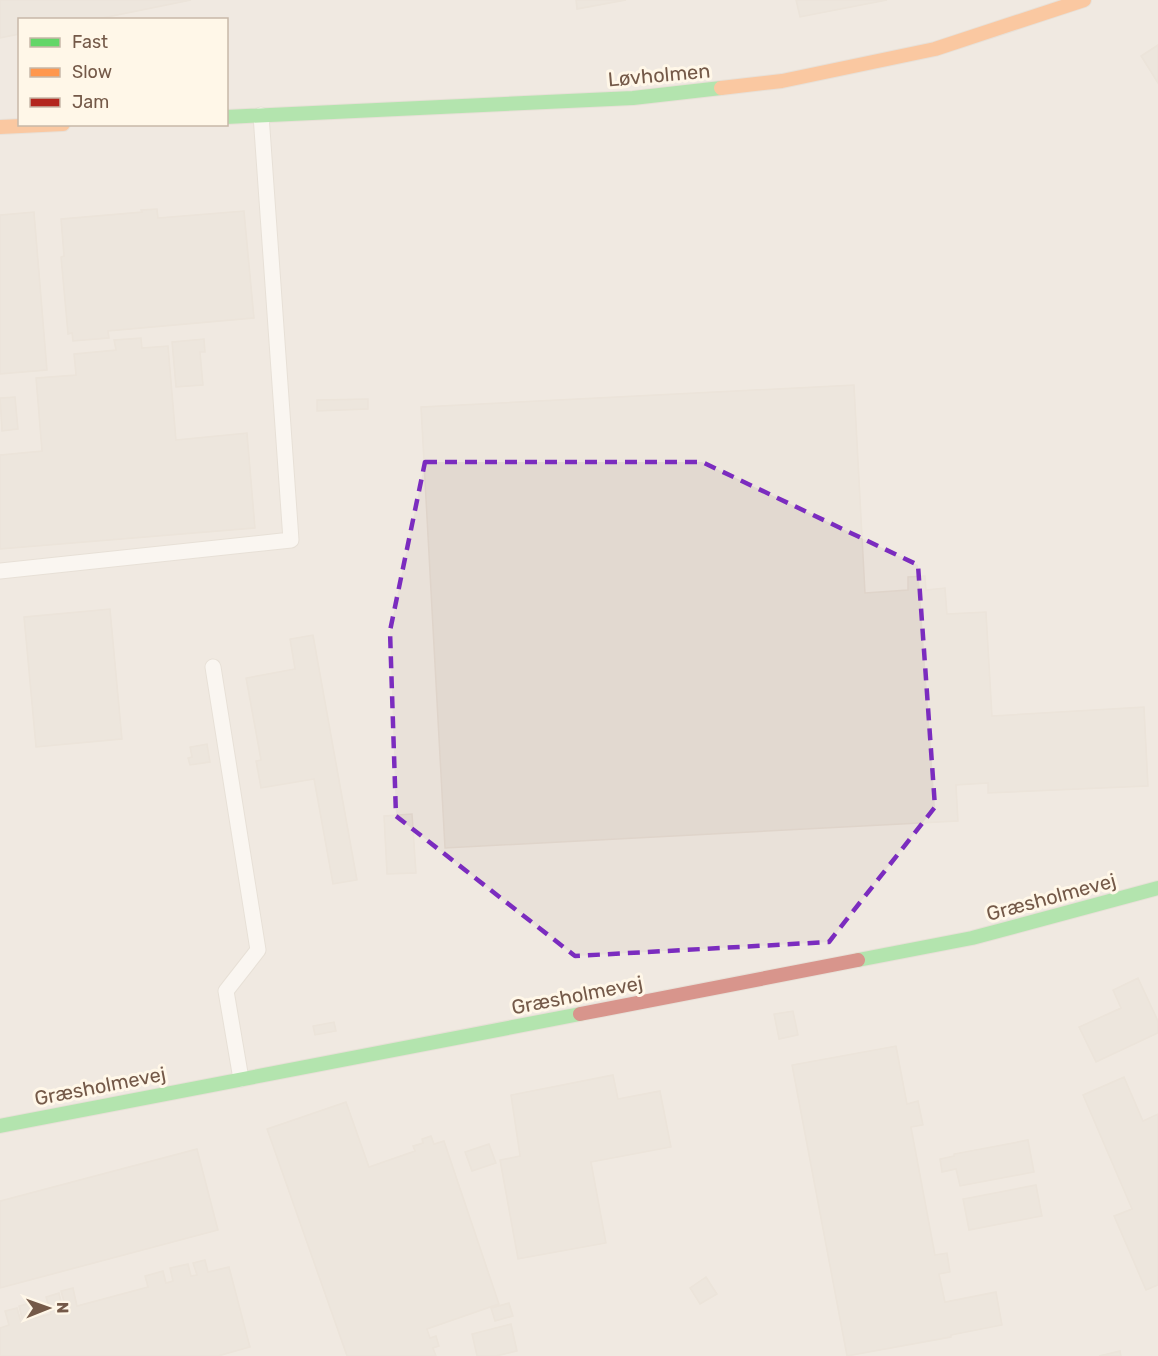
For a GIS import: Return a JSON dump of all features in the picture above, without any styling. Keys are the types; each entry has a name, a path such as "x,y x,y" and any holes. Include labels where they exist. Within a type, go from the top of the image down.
{"street":[{"name":"Løvholmen","path":"228,117 633,98 782,81 935,49 1084,0"},
{"path":"0,127 21,126"},
{"name":"Græsholmevej","path":"0,1126 972,938 1158,888"}],"lane":[{"path":"0,571 291,540 261,115"},
{"path":"213,668 258,950 226,991 241,1079"}],"highlighted area":[{"path":"425,462 702,462 918,565 935,807 829,942 575,956 396,816 390,631"}],"shaded area":[{"path":"0,0 1158,0 1158,1356 0,1356"}],"building":[{"path":"0,0 191,0 103,18 18,18 18,34 0,38"},
{"path":"576,0 626,0 577,9"},
{"path":"796,0 887,0 800,17"},
{"path":"1158,45 1158,83 1141,56"},
{"path":"157,209 158,218 244,211 254,318 108,331 109,338 73,341 72,333 68,334 61,257 64,256 61,219"},
{"path":"34,212 47,370 0,374 0,215"},
{"path":"141,338 142,348 168,346 176,440 247,433 255,528 0,549 0,455 42,451 36,378 76,375 74,354 116,350 114,340"},
{"path":"204,339 205,352 200,352 203,385 176,387 172,342"},
{"path":"854,385 865,593 908,590 908,577 925,576 926,590 945,588 947,614 986,612 992,716 1144,707 1148,786 988,793 988,783 956,785 958,821 445,848 421,407"},
{"path":"15,397 18,429 2,431 0,398"},
{"path":"368,399 368,409 317,411 317,400"},
{"path":"110,609 122,739 36,747 24,617"},
{"path":"313,635 357,880 333,884 314,779 261,788 256,761 261,760 246,678 295,669 290,639"},
{"path":"207,744 210,762 190,765 188,758 192,757 190,747"},
{"path":"412,814 416,873 387,874 384,816"},
{"path":"1138,978 1158,1021 1158,1033 1096,1062 1079,1027 1121,1008 1113,990"},
{"path":"793,1011 798,1035 779,1039 774,1014"},
{"path":"334,1022 336,1031 315,1035 313,1026"},
{"path":"896,1046 907,1104 918,1101 923,1125 911,1127 935,1255 947,1253 950,1272 939,1274 945,1302 996,1292 1002,1325 847,1356 792,1065"},
{"path":"613,1075 618,1099 660,1091 671,1147 591,1162 606,1243 518,1259 500,1160 520,1156 511,1095"},
{"path":"1124,1077 1143,1121 1158,1114 1158,1285 1146,1290 1114,1216 1132,1209 1083,1095"},
{"path":"346,1102 369,1167 415,1151 413,1146 423,1143 422,1139 431,1136 434,1144 444,1141 499,1304 427,1329 430,1338 436,1336 439,1346 433,1348 436,1356 347,1356 267,1129"},
{"path":"1028,1140 1034,1172 960,1186 956,1169 942,1172 940,1159 954,1156 954,1154"},
{"path":"489,1144 496,1163 472,1171 465,1152"},
{"path":"197,1149 218,1230 0,1288 0,1201"},
{"path":"1036,1185 1042,1216 969,1230 963,1199"},
{"path":"205,1260 208,1272 229,1267 250,1347 218,1356 0,1356 0,1328 9,1325 5,1311 17,1308 21,1322 23,1322 19,1306 31,1303 35,1318 51,1314 46,1297 59,1293 63,1310 66,1309 61,1291 73,1288 77,1306 148,1287 145,1276 163,1271 166,1283 173,1281 170,1268 188,1264 191,1276 197,1275 193,1263"},
{"path":"706,1277 717,1294 700,1304 690,1288"},
{"path":"509,1303 513,1316 495,1321 491,1308"},
{"path":"511,1324 517,1351 496,1356 477,1356 472,1334"},
{"path":"1120,1351 1121,1356 1099,1356"}],"traffic: fast":[{"path":"228,117 633,98 721,88"},
{"path":"858,960 972,938 1158,888"},
{"path":"0,1126 580,1014"}],"traffic: slow":[{"path":"721,88 782,81 935,49 1084,0"},
{"path":"0,127 21,126"}],"traffic: jam":[{"path":"580,1014 858,960"}]}
